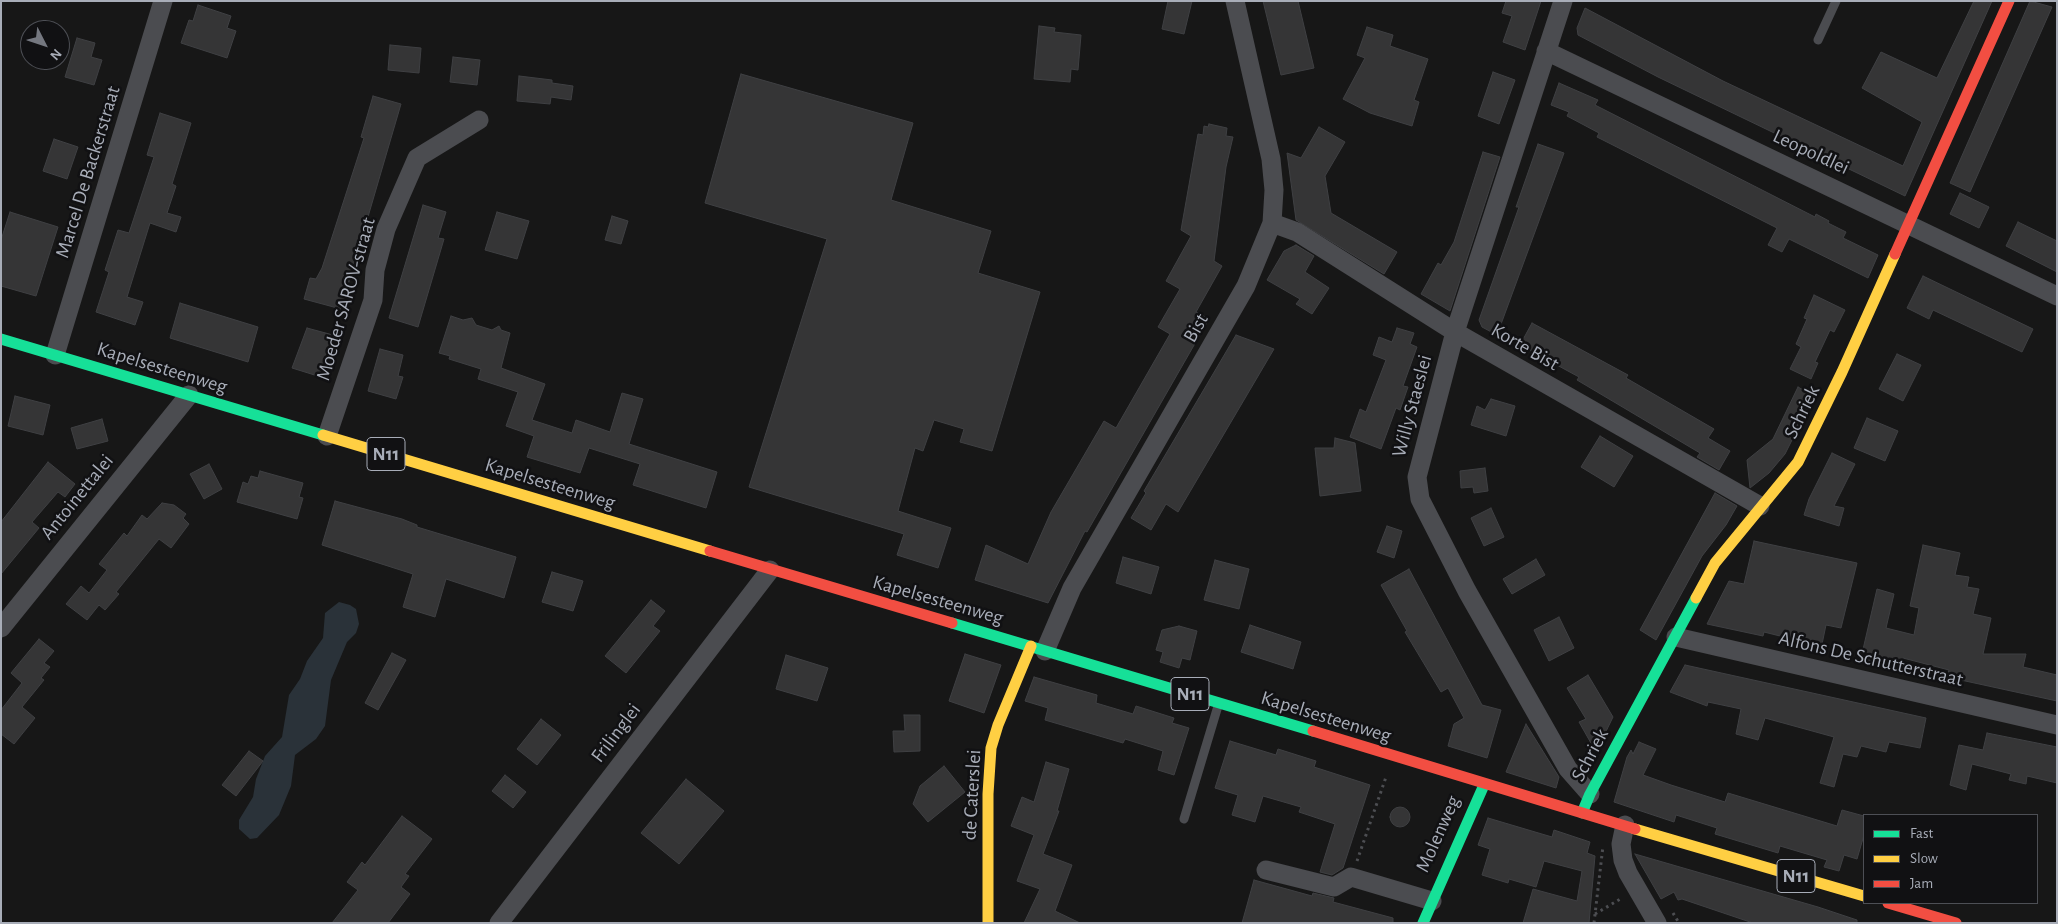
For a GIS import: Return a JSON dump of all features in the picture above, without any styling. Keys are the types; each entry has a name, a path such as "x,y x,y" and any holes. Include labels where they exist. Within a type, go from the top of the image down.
{"main road":[{"name":"Schriek","path":"1582,813 1590,794 1715,563 1798,462 1842,372 2009,1"},
{"name":"Kapelsesteenweg","path":"1,339 1219,703 1484,785 1863,896"},
{"name":"de Caterslei","path":"988,923 988,786 991,748 998,725 1038,649"},
{"name":"Molenweg","path":"1423,923 1484,785"},
{"path":"1891,904 1956,923"}],"street":[{"name":"Marcel De Backerstraat","path":"56,355 163,1"},
{"name":"Bist","path":"1038,649 1246,286 1272,223 1274,190 1271,159 1235,1"},
{"name":"Willy Staeslei","path":"1563,1 1455,332 1417,477 1420,499 1467,591 1568,768 1590,794"},
{"name":"Leopoldlei","path":"1546,51 2057,296"},
{"name":"Moeder SAROV-straat","path":"328,436 373,300 375,270 386,229 418,158 479,120"},
{"name":"Korte Bist","path":"1272,223 1297,232 1455,332 1760,506"},
{"name":"Antoinettalei","path":"1,628 189,395"},
{"name":"Frilinglei","path":"499,923 770,570"},
{"name":"Alfons De Schutterstraat","path":"1676,637 2057,725"},
{"path":"1625,825 1622,848 1628,873 1657,923"},
{"path":"1266,870 1334,887 1351,877"},
{"name":"Molenweg","path":"1351,877 1432,901"}],"lane":[{"path":"1818,40 1836,1"},
{"path":"1184,819 1219,703"}],"path":[{"path":"1351,877 1392,757"},
{"path":"1594,923 1600,855 1604,844 1622,848"},
{"path":"1595,914 1630,894"}],"shaded area":[{"path":"339,602 356,609 359,624 356,633 347,642 331,680 325,726 316,739 295,755 291,786 279,815 257,838 250,839 239,829 239,820 253,797 256,779 265,756 282,737 289,695 300,679 307,661 323,638 325,613"}],"building":[{"path":"1168,1 1192,1 1184,34 1162,29"},
{"path":"1263,1 1298,1 1314,68 1281,75"},
{"path":"1506,1 1541,1 1525,50 1503,42 1512,16 1502,13"},
{"path":"1974,1 1992,1 1905,196 1658,77 1578,35 1577,28 1585,8 1723,81 1903,166 1922,122 1862,88 1881,52 1937,78"},
{"path":"2030,1 2052,7 1970,192 1950,183"},
{"path":"198,5 231,16 227,28 236,31 227,58 181,43 189,20 193,21"},
{"path":"1039,26 1055,28 1054,32 1081,35 1078,70 1071,69 1070,82 1034,79"},
{"path":"1367,27 1393,35 1390,46 1428,59 1414,100 1419,102 1412,126 1370,113 1343,99 1365,58 1357,55"},
{"path":"77,38 95,43 91,57 102,60 94,85 65,77 67,70 70,70 70,61"},
{"path":"390,45 421,48 419,73 388,70"},
{"path":"453,57 480,60 477,85 450,82"},
{"path":"1493,72 1515,80 1499,124 1478,116"},
{"path":"741,74 913,123 891,200 991,231 978,273 1040,292 992,451 960,442 964,429 934,420 923,451 915,448 898,511 951,528 938,568 897,555 904,534 749,487 827,239 705,203"},
{"path":"519,76 552,80 552,83 573,86 571,100 551,97 550,104 517,101"},
{"path":"1559,83 1598,100 1595,105 1815,217 1816,214 1829,221 1828,223 1846,232 1843,238 1878,255 1868,278 1789,239 1782,252 1768,245 1777,228 1597,137 1599,133 1567,116 1569,112 1551,105"},
{"path":"373,96 401,104 341,309 304,299 310,278 316,279 322,268 364,138 361,137"},
{"path":"160,113 191,123 172,184 176,186 167,213 181,217 176,232 150,223 127,297 143,302 135,325 96,312 109,272 105,270 118,230 129,233 154,157 147,155"},
{"path":"1209,124 1227,128 1226,136 1233,137 1226,167 1214,261 1222,266 1196,312 1209,319 1087,532 1085,531 1048,603 975,580 986,545 1028,564 1051,512 1104,421 1116,428 1170,334 1158,327 1180,289 1166,281 1191,236 1181,230 1198,134 1203,135 1204,126 1208,127"},
{"path":"1319,127 1345,142 1325,176 1331,213 1397,252 1384,274 1296,220 1287,153 1301,158"},
{"path":"54,139 78,147 67,179 43,171"},
{"path":"1538,144 1564,153 1497,335 1482,327 1479,320 1519,207 1516,207"},
{"path":"1483,152 1500,157 1450,311 1421,294 1438,263 1441,265 1454,242"},
{"path":"1960,193 1989,207 1979,228 1950,214"},
{"path":"423,205 446,212 438,238 444,239 418,327 389,318"},
{"path":"10,212 58,227 36,296 1,286 1,240"},
{"path":"497,212 529,221 517,259 485,250"},
{"path":"612,216 628,221 621,244 605,240"},
{"path":"2018,222 2057,241 2057,272 2006,246"},
{"path":"1296,245 1314,256 1305,272 1329,288 1312,314 1296,304 1300,299 1267,280 1284,251"},
{"path":"1923,276 2033,329 2022,352 1933,310 1929,319 1907,308"},
{"path":"1814,295 1845,310 1834,332 1830,330 1815,362 1818,363 1811,379 1790,369 1801,347 1796,344 1807,319 1804,318"},
{"path":"180,303 258,327 248,362 170,338"},
{"path":"451,316 463,320 472,318 476,325 492,330 499,326 501,330 510,333 501,368 545,384 532,420 572,433 576,420 610,432 622,393 643,399 629,444 717,472 706,508 633,485 640,464 589,448 580,473 527,457 534,436 506,426 518,392 478,379 481,369 449,359 450,356 439,353"},
{"path":"1532,323 1628,375 1626,378 1714,429 1708,438 1730,451 1719,470 1697,457 1700,453 1577,380 1579,377 1520,345"},
{"path":"307,328 333,335 321,377 292,368"},
{"path":"1397,328 1414,333 1410,344 1417,347 1403,386 1408,387 1400,410 1396,408 1381,449 1350,437 1360,409 1366,412 1386,360 1373,355 1379,337 1392,342"},
{"path":"1236,335 1274,349 1178,512 1166,504 1151,530 1131,518 1146,493 1144,491"},
{"path":"380,349 403,355 398,376 403,377 396,399 368,391"},
{"path":"1897,354 1921,365 1903,401 1879,389"},
{"path":"1798,387 1814,396 1785,454 1769,473 1750,488 1747,460 1773,439"},
{"path":"15,396 50,405 43,435 8,426"},
{"path":"1491,399 1515,406 1506,436 1471,425 1477,406 1485,410"},
{"path":"1867,418 1898,431 1885,461 1854,448"},
{"path":"102,419 108,441 77,449 71,428"},
{"path":"1600,436 1633,456 1614,487 1581,467"},
{"path":"1335,438 1355,443 1361,491 1320,496 1315,448 1334,448"},
{"path":"1832,453 1855,464 1834,506 1844,508 1839,526 1804,515 1809,499"},
{"path":"48,462 75,484 65,497 58,492 32,522 39,528 1,574 1,522"},
{"path":"209,464 222,489 204,499 190,474"},
{"path":"1485,468 1488,491 1474,493 1473,487 1461,488 1460,471"},
{"path":"260,471 303,483 299,497 303,498 297,519 237,502 243,482 248,484 251,476 258,478"},
{"path":"1715,493 1737,506 1726,525 1702,556 1656,640 1640,630"},
{"path":"335,501 402,519 417,525 417,527 516,557 504,598 446,579 435,617 403,607 413,574 322,545"},
{"path":"162,503 174,505 186,514 183,518 189,524 171,548 159,539 116,592 119,594 105,610 99,605 87,620 66,604 81,586 89,593 107,570 99,564 124,533 127,536 142,515 147,519"},
{"path":"1491,508 1504,537 1484,546 1471,518"},
{"path":"1387,526 1402,531 1394,558 1377,552"},
{"path":"1754,541 1857,563 1841,628 1826,625 1821,649 1804,645 1804,642 1764,632 1763,636 1707,624 1729,581 1744,584"},
{"path":"1923,545 1960,553 1955,575 1969,577 1967,587 1979,589 1973,614 1991,618 1983,654 2026,654 2023,667 2057,675 2057,701 1947,677 1949,670 1903,658 1901,667 1892,665 1889,667 1861,658 1877,589 1894,594 1886,628 1914,635 1919,608 1910,606"},
{"path":"1123,557 1159,567 1151,594 1116,583"},
{"path":"1536,559 1545,575 1512,594 1503,579"},
{"path":"1215,560 1249,569 1239,609 1204,600"},
{"path":"1409,569 1482,705 1501,710 1487,758 1448,746 1454,724 1464,718 1448,688 1441,692 1405,632 1407,631 1381,585"},
{"path":"552,572 583,581 573,611 542,602"},
{"path":"651,600 665,611 653,626 660,631 626,673 605,656"},
{"path":"1559,617 1574,648 1549,661 1534,630"},
{"path":"1250,625 1301,642 1293,669 1241,652"},
{"path":"1179,626 1197,631 1190,660 1182,658 1179,668 1160,662 1163,652 1156,650 1162,630"},
{"path":"39,639 54,651 44,663 50,667 41,678 44,680 22,707 35,718 14,744 1,734 1,710 22,683 11,673"},
{"path":"392,653 406,660 378,710 365,703"},
{"path":"965,654 1001,665 984,713 949,701"},
{"path":"786,655 828,668 817,701 776,689"},
{"path":"1685,665 1926,718 1920,748 1889,742 1886,752 1861,746 1857,757 1843,754 1834,787 1820,783 1834,737 1765,718 1758,740 1736,734 1741,709 1708,702 1707,706 1670,692"},
{"path":"1588,675 1613,717 1596,752 1579,722 1586,719 1567,688"},
{"path":"1034,677 1097,695 1096,703 1133,714 1136,706 1174,718 1172,723 1189,728 1174,775 1158,770 1163,751 1125,739 1123,743 1045,720 1048,708 1025,701"},
{"path":"904,715 920,715 920,751 894,752 893,731 905,731"},
{"path":"541,719 561,735 537,765 517,749"},
{"path":"1526,724 1559,777 1556,788 1506,772"},
{"path":"1987,733 2057,747 2057,783 2027,776 2026,784 2009,780 2011,774 1972,764 1966,790 1950,785 1959,745 1983,750"},
{"path":"1230,741 1276,755 1278,749 1316,761 1314,767 1370,785 1343,868 1332,875 1320,872 1335,824 1299,812 1301,807 1263,796 1255,822 1232,815 1238,795 1215,788"},
{"path":"1639,742 1656,749 1643,775 1725,802 1728,793 1837,826 1842,810 1863,816 1863,838 1857,859 1844,855 1839,871 1824,867 1827,860 1780,846 1778,853 1715,834 1717,828 1676,815 1674,822 1614,802 1627,757 1631,750 1633,754"},
{"path":"249,751 263,761 236,796 222,785"},
{"path":"1046,762 1069,769 1057,811 1059,811 1043,854 1072,865 1055,911 1080,923 1024,923 1040,889 1017,881 1034,835 1011,826 1022,797 1034,802"},
{"path":"944,766 965,792 928,822 913,804 920,786"},
{"path":"505,775 526,792 513,808 492,791"},
{"path":"686,779 724,811 679,864 641,833"},
{"path":"1400,807 1407,810 1410,817 1407,824 1400,827 1393,824 1390,817 1393,810"},
{"path":"402,816 432,839 405,874 409,876 401,887 410,894 388,923 332,923 358,890 347,882 362,862 365,865"},
{"path":"1488,818 1552,837 1554,830 1590,842 1587,853 1595,856 1589,923 1523,923 1533,889 1577,901 1582,871 1544,861 1536,887 1509,879 1508,883 1482,875 1490,849 1478,845"},
{"path":"1635,854 1818,907 1857,920 1857,923 1753,923 1682,899 1678,900 1674,892 1661,899"},
{"path":"1254,880 1312,896 1313,893 1334,898 1333,902 1393,918 1393,923 1242,923"}],"traffic: fast":[{"path":"1,339 323,435"},
{"path":"1582,813 1590,794 1696,598"},
{"path":"952,623 1313,731"},
{"path":"1423,923 1484,785"}],"traffic: slow":[{"path":"1696,598 1715,563 1798,462 1842,372 1895,254"},
{"path":"323,435 710,551"},
{"path":"988,923 988,794 991,748 998,725 1031,646"},
{"path":"1635,829 1863,896"}],"traffic: jam":[{"path":"1895,254 2009,1"},
{"path":"710,551 952,623"},
{"path":"1313,731 1635,829"},
{"path":"1891,904 1956,923"}]}
